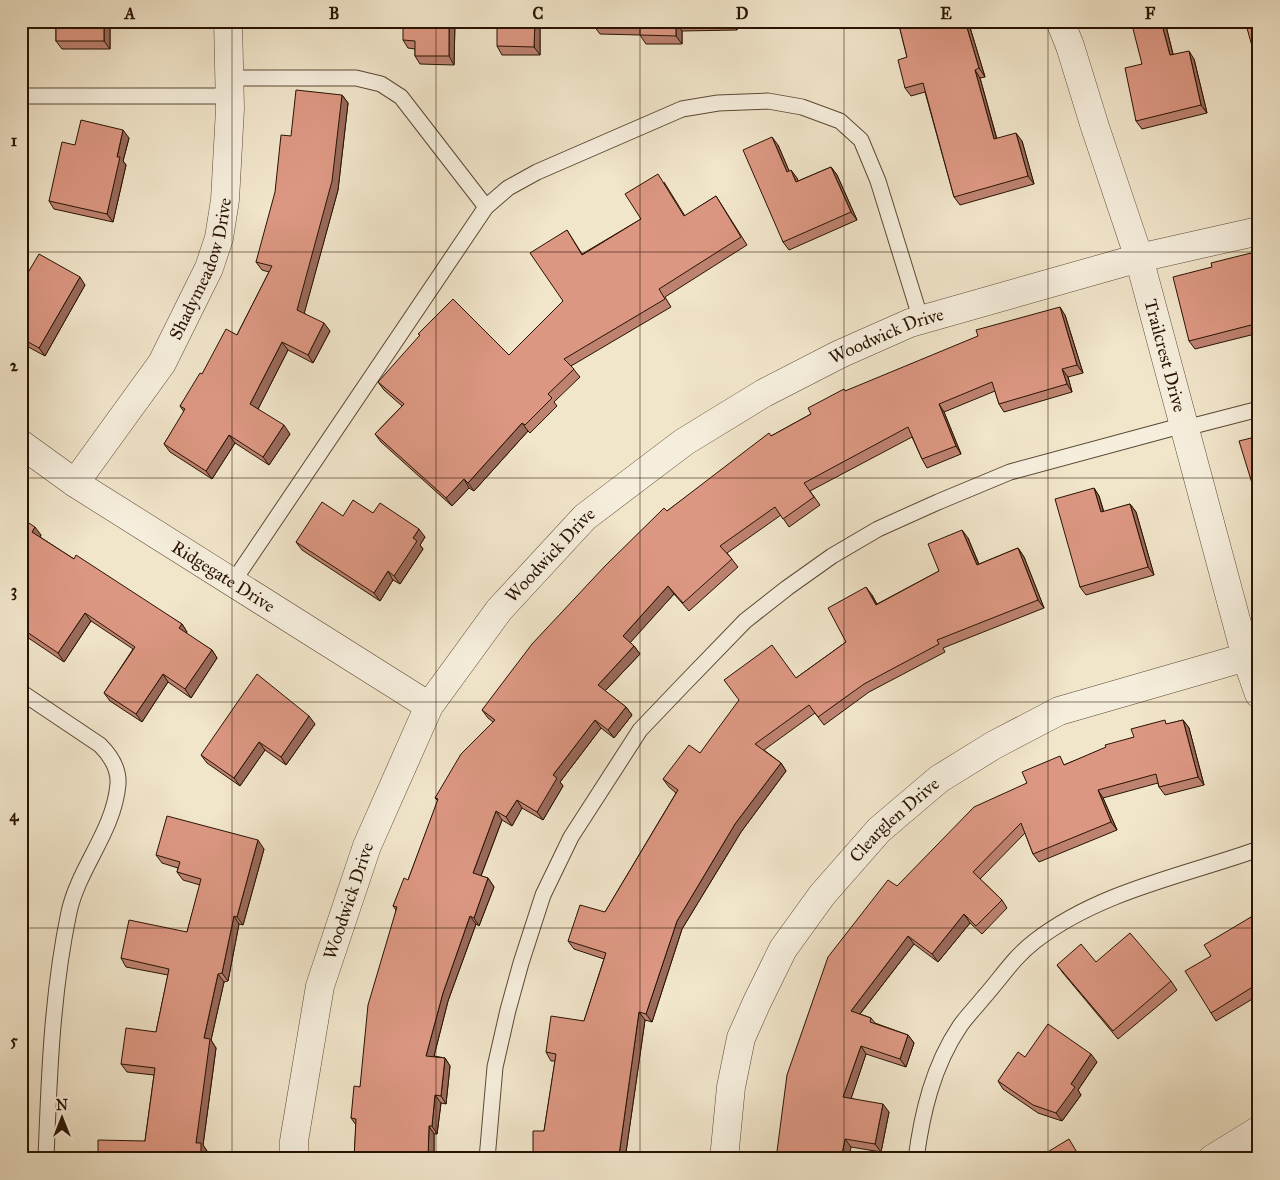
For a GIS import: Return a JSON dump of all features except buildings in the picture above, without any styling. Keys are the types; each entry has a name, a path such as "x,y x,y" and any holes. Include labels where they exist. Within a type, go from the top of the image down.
{"street":[{"name":"Shadymeadow Drive","path":"75,483 162,363 210,268 219,238 225,200 229,87 228,21"},
{"name":"Trailcrest Drive","path":"1060,21 1140,258 1246,657 1259,694"},
{"name":"Woodwick Drive","path":"294,1159 294,1141 320,986 367,846 429,706 499,610 585,517 684,442 764,393 840,354 910,323 1140,258 1259,231"},
{"name":"Ridgegate Drive","path":"21,444 75,483 429,706"},
{"name":"Clearglen Drive","path":"724,1159 731,1087 741,1038 757,1002 788,942 822,895 879,830 939,778 994,745 1059,711 1246,657"},
{"path":"1212,1159 1259,1130"}],"lane":[{"path":"21,96 229,87 356,78 381,84 401,98 486,207"},
{"path":"233,582 486,207 508,188 537,172 682,109 718,103 768,101 802,107 840,122 861,140 878,181 921,320"},
{"path":"487,1159 497,1057 520,963 543,895 571,836 640,730 745,621 832,556 878,529 1010,472 1184,425 1197,426 1259,409"},
{"path":"21,692 100,745 110,754 118,776 115,800 105,830 76,889 70,912 53,1017 46,1159"},
{"path":"916,1159 926,1102 940,1063 960,1026 1020,954 1059,924 1101,902 1158,880 1259,849"}]}
